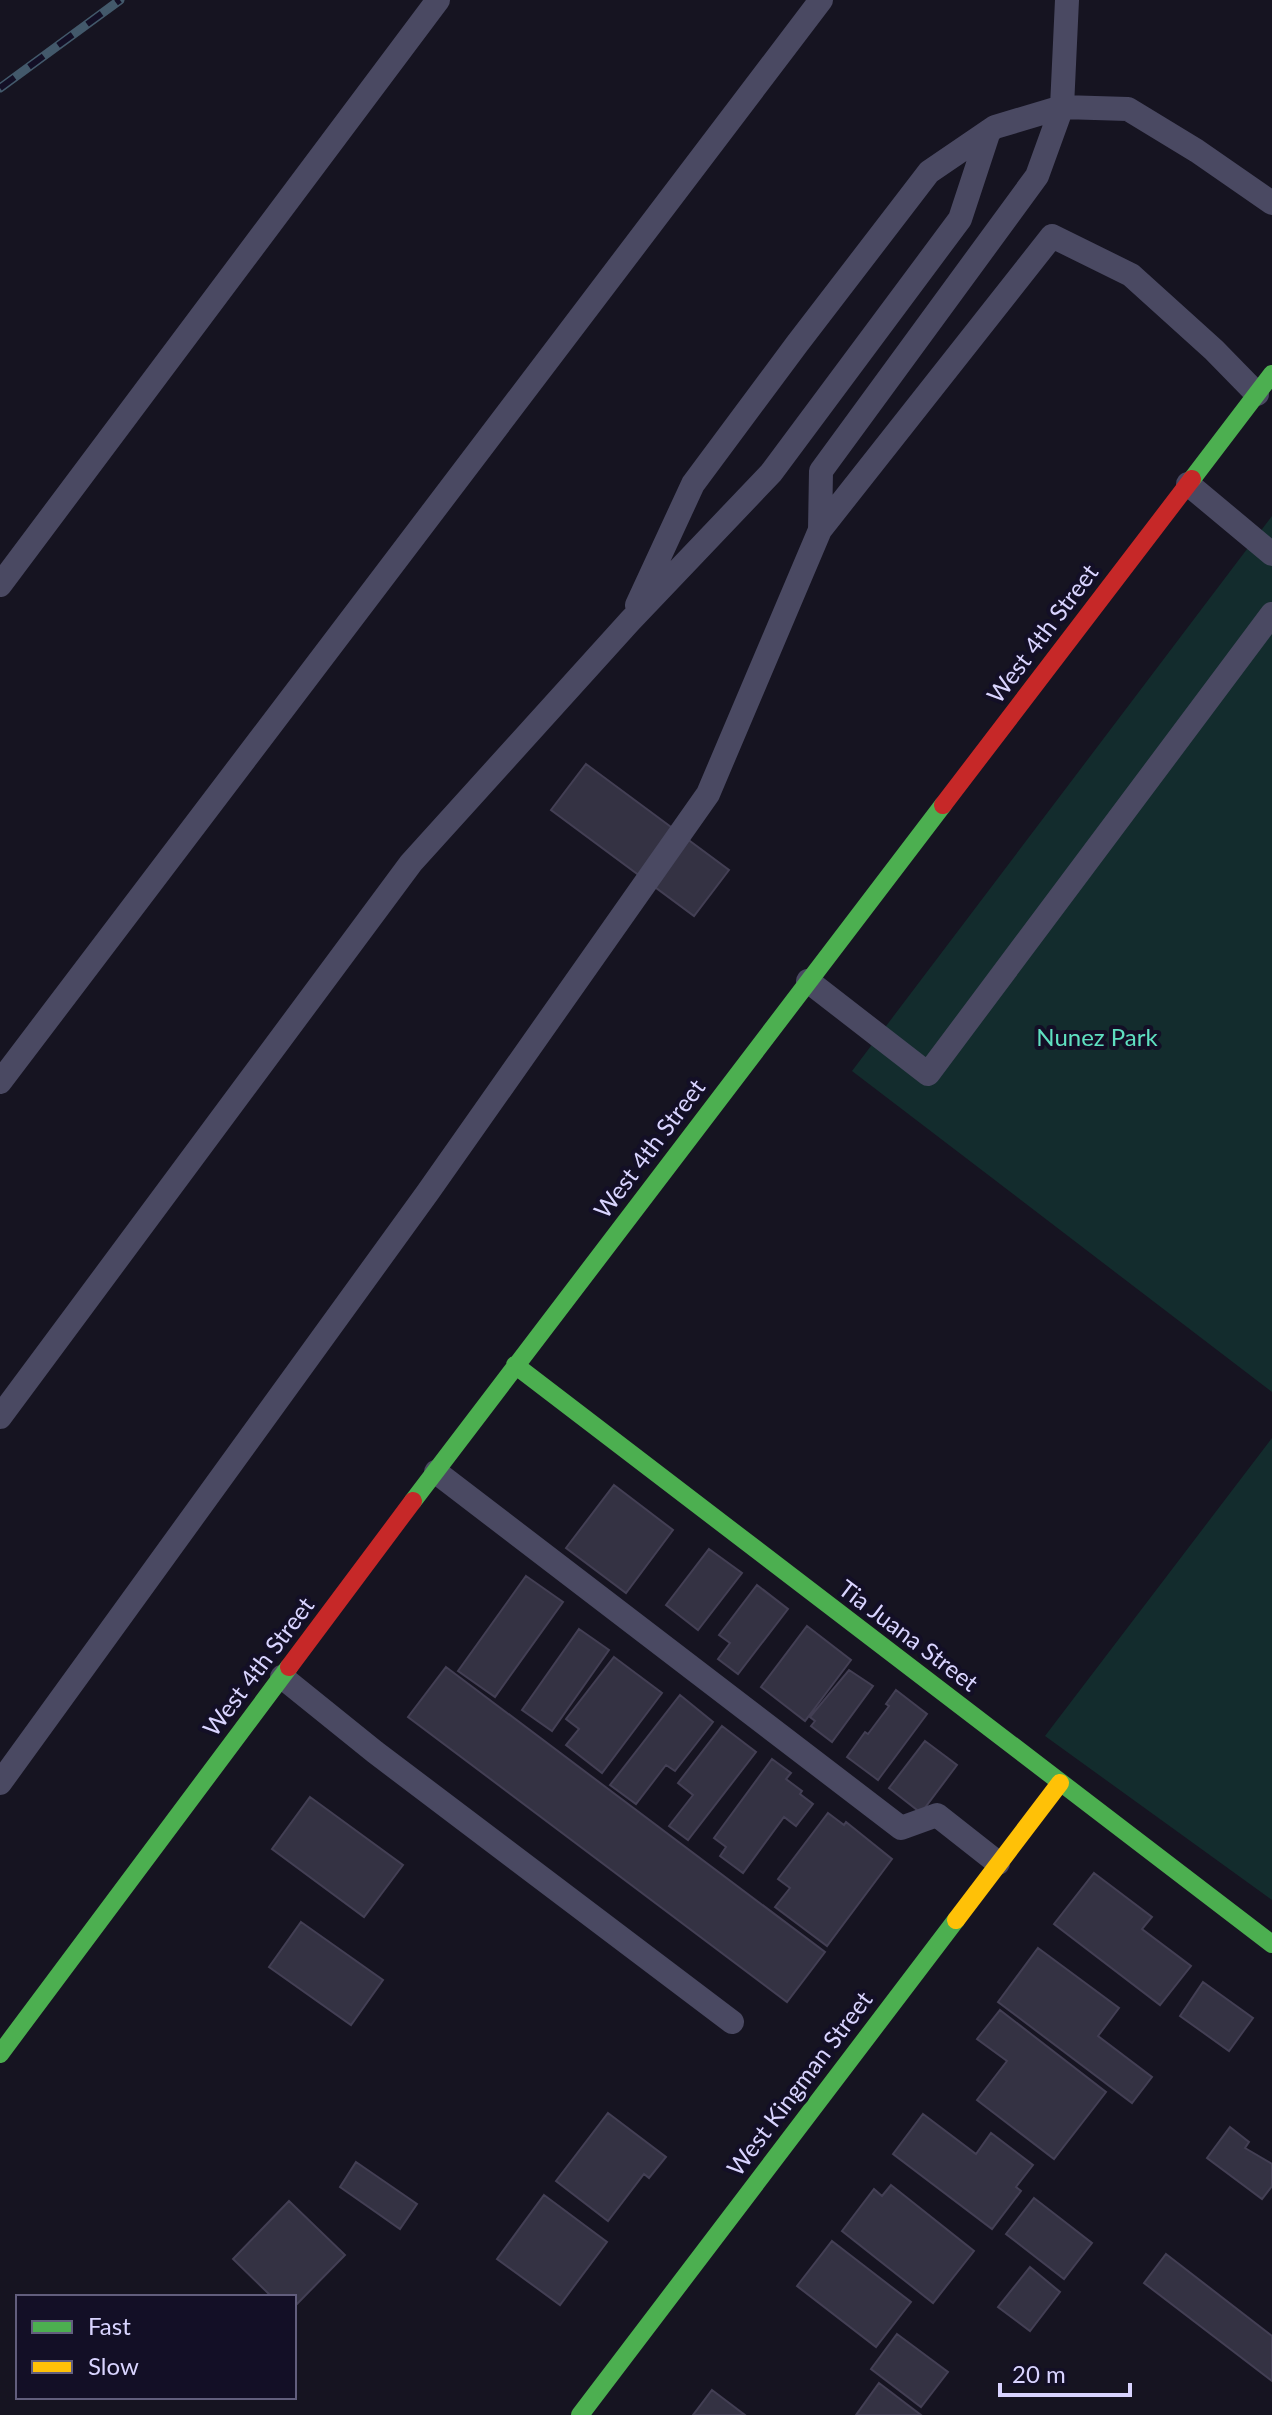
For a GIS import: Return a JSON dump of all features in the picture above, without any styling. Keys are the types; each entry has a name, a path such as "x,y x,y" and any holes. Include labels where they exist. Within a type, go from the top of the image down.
{"street":[{"name":"West 4th Street","path":"0,2054 515,1365 1272,374"},
{"name":"Tia Juana Street","path":"515,1365 1272,1944"},
{"name":"West Kingman Street","path":"580,2415 1060,1783"}],"lane":[{"path":"0,585 438,0"},
{"path":"0,1082 821,0"},
{"path":"820,530 821,471 1037,176 1062,107 1067,0"},
{"path":"630,621 693,484 929,172 995,127 1062,107 1128,109 1197,151 1272,203"},
{"path":"0,1417 411,863 630,621 771,473 960,219 989,131"},
{"path":"0,1783 428,1192 708,794 820,530 1052,236 1131,275 1214,350 1257,394"},
{"path":"1188,484 1272,554"},
{"path":"808,981 928,1074 1272,614"},
{"path":"436,1472 901,1828 937,1815 998,1863"},
{"path":"282,1677 375,1752 732,2022"}],"green space":[{"name":"Nunez Park","path":"1272,516 1272,1392 852,1071"},
{"path":"1272,1438 1272,1900 1045,1736"}],"building":[{"path":"586,764 729,870 694,916 551,810"},
{"path":"614,1485 673,1530 626,1593 566,1548"},
{"path":"709,1549 742,1573 698,1630 666,1605"},
{"path":"526,1576 563,1602 495,1697 458,1671"},
{"path":"757,1585 788,1609 738,1674 718,1659 730,1643 719,1635"},
{"path":"807,1626 851,1660 805,1721 761,1687"},
{"path":"579,1629 609,1650 552,1731 522,1710"},
{"path":"614,1657 662,1693 602,1773 566,1745 579,1729 566,1719"},
{"path":"446,1667 825,1952 787,2002 408,1717"},
{"path":"849,1670 873,1686 832,1742 811,1726 815,1721 810,1717"},
{"path":"896,1690 927,1714 878,1780 847,1757 889,1706 886,1704"},
{"path":"680,1695 713,1722 675,1771 666,1765 636,1804 610,1785"},
{"path":"722,1726 756,1752 688,1840 669,1826 693,1795 678,1783"},
{"path":"925,1741 957,1765 921,1813 889,1788"},
{"path":"772,1759 791,1773 786,1779 813,1804 796,1826 784,1817 743,1873 720,1856 726,1847 714,1838"},
{"path":"310,1797 403,1865 364,1917 272,1849"},
{"path":"828,1813 844,1825 846,1822 892,1859 827,1946 775,1907 790,1888 778,1879"},
{"path":"1094,1873 1152,1917 1142,1929 1191,1966 1160,2005 1054,1924"},
{"path":"301,1922 383,1980 351,2025 269,1967"},
{"path":"1038,1948 1119,2008 1098,2036 1152,2077 1132,2103 998,2002"},
{"path":"1203,1982 1253,2018 1229,2051 1180,2016"},
{"path":"1000,2010 1106,2092 1054,2159 977,2100 1007,2061 977,2039"},
{"path":"608,2113 666,2157 649,2178 644,2174 608,2221 556,2181"},
{"path":"923,2114 976,2154 991,2133 1033,2165 1016,2187 1021,2191 992,2229 893,2154"},
{"path":"1230,2127 1249,2142 1245,2148 1272,2164 1272,2186 1262,2199 1207,2158"},
{"path":"356,2162 417,2204 400,2229 340,2187"},
{"path":"891,2185 974,2251 933,2303 842,2231 874,2189 882,2196"},
{"path":"544,2195 607,2242 560,2305 497,2259"},
{"path":"1034,2198 1092,2243 1064,2279 1006,2234"},
{"path":"289,2201 345,2255 296,2305 296,2295 270,2295 233,2259"},
{"path":"832,2241 911,2302 876,2347 797,2286"},
{"path":"1166,2254 1272,2336 1272,2381 1144,2283"},
{"path":"1030,2267 1060,2292 1030,2331 998,2307"},
{"path":"897,2334 948,2372 921,2407 871,2369"},
{"path":"879,2383 921,2415 856,2415"},
{"path":"712,2390 745,2415 693,2415"}],"railway":[{"path":"0,88 120,0"}],"traffic: fast":[{"path":"1192,479 1272,374"},
{"path":"413,1501 943,805"},
{"path":"515,1365 1272,1944"},
{"path":"0,2054 289,1667"},
{"path":"580,2415 956,1920"}],"traffic: slow":[{"path":"956,1920 1060,1783"}],"traffic: jam":[{"path":"943,805 1192,479"},
{"path":"289,1667 413,1501"}]}
